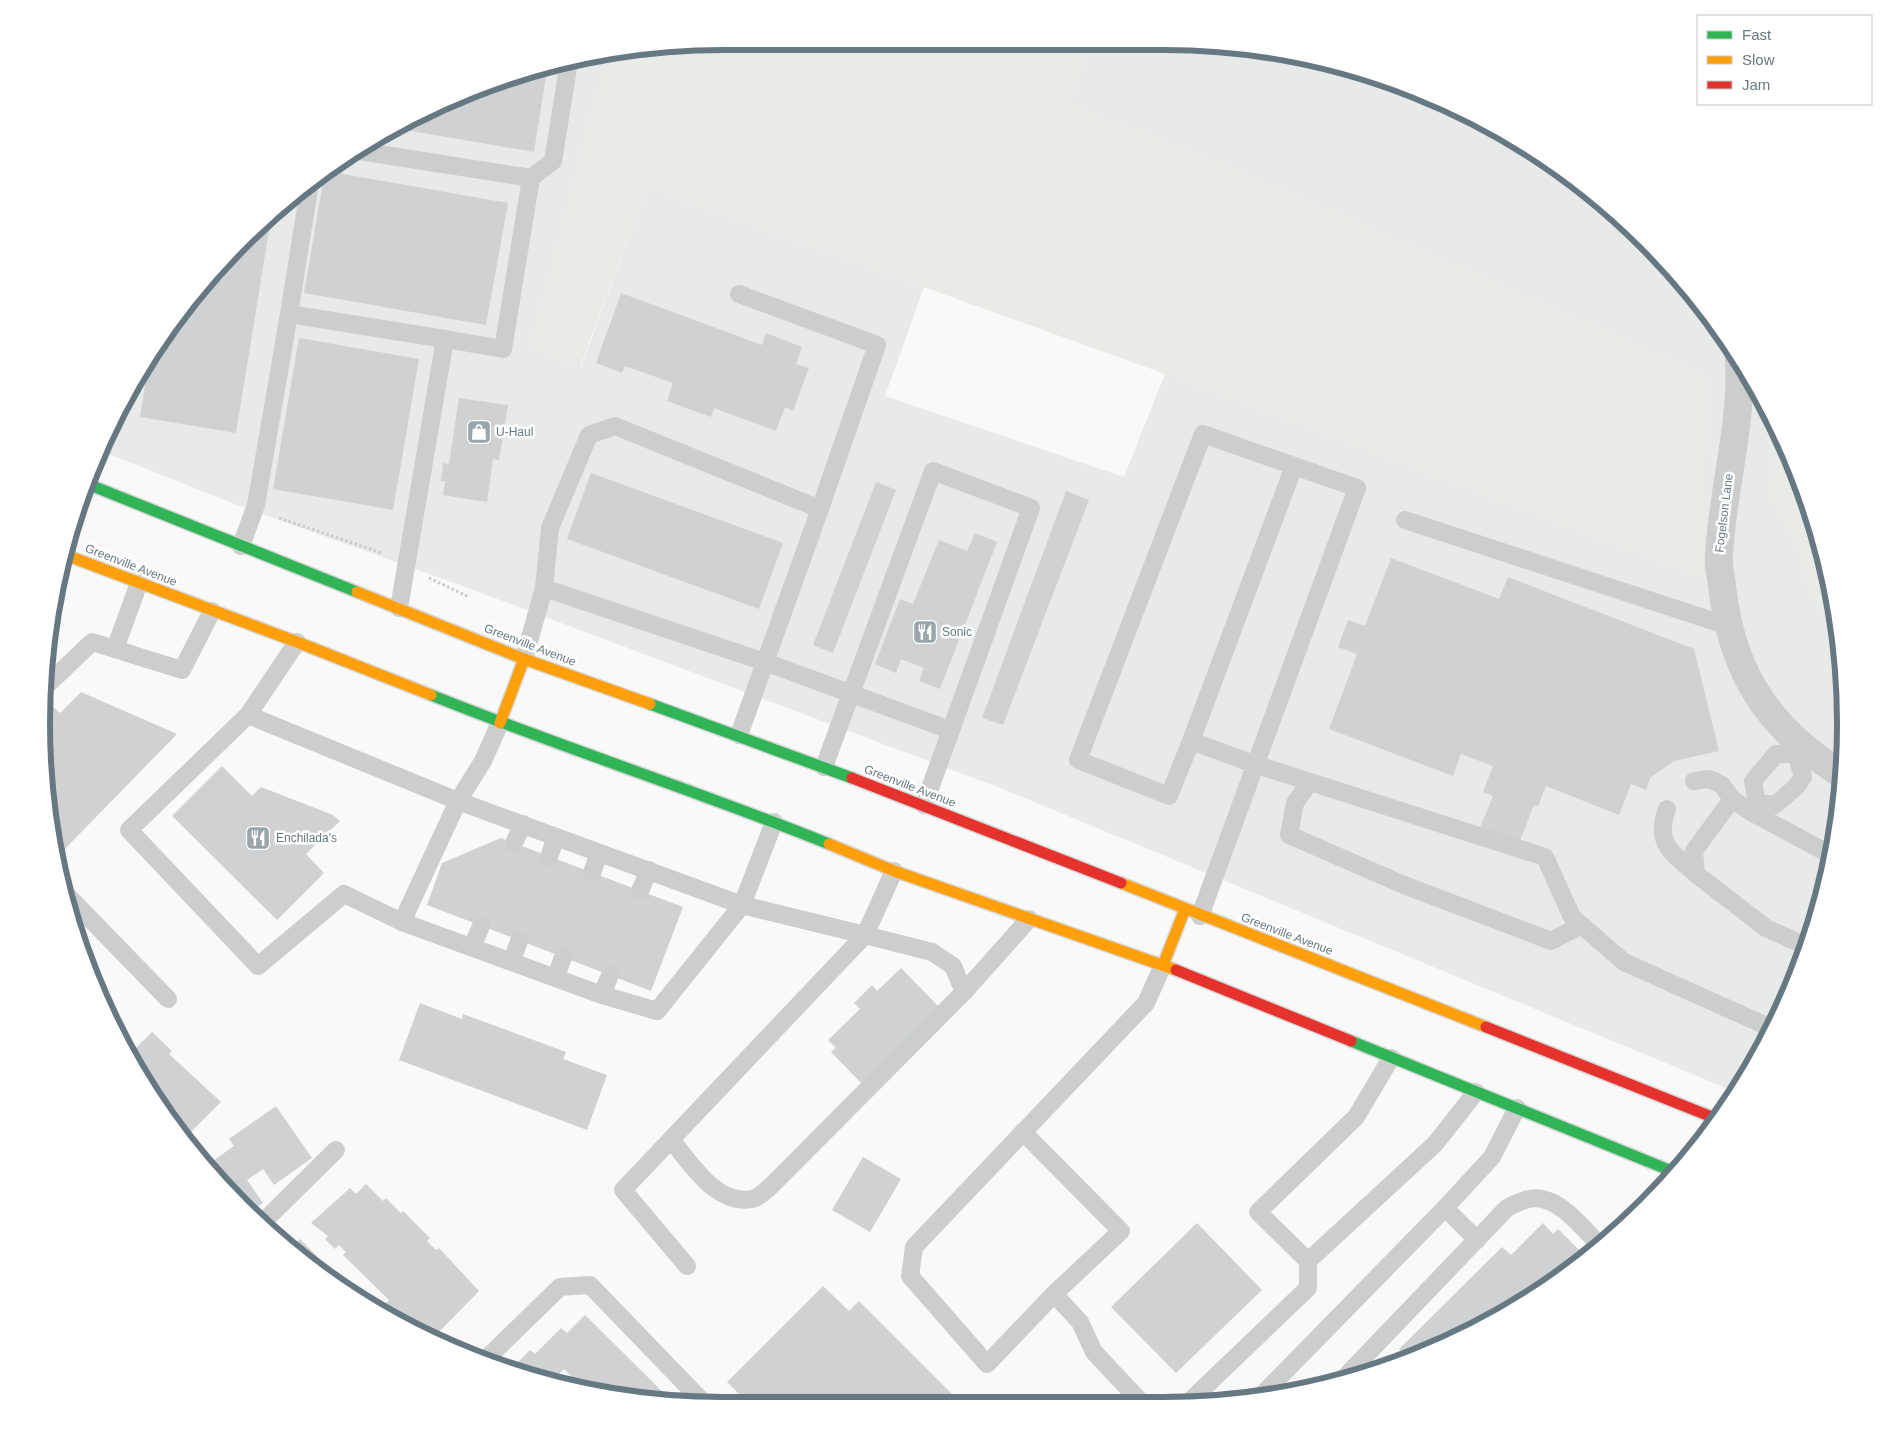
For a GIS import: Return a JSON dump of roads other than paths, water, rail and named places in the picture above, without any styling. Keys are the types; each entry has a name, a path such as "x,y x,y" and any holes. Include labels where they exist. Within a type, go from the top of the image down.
{"main road":[{"name":"Greenville Avenue","path":"93,487 524,659 824,767 1710,1116"},
{"name":"Greenville Avenue","path":"71,557 297,642 500,722 774,822 894,871 1163,965 1668,1170"},
{"path":"500,722 524,659"},
{"path":"1163,965 1193,912"}],"street":[{"name":"Fogelson Lane","path":"1740,376 1719,557 1728,626 1740,664 1761,702 1800,750 1836,771"}],"lane":[{"path":"289,314 503,349 531,178 552,161 568,69"},
{"path":"369,152 531,178"},
{"path":"242,546 256,505 308,193"},
{"path":"739,294 878,345 739,735"},
{"path":"399,608 445,339"},
{"path":"524,659 544,588 550,528 589,435 615,426 820,509"},
{"path":"1193,912 1254,764 1357,488 1204,434 1078,760 1170,796 1294,466"},
{"path":"824,767 933,472 1032,508 924,806"},
{"path":"1405,520 1728,626"},
{"path":"115,649 139,583"},
{"path":"544,588 766,662 950,730"},
{"path":"51,681 92,642 182,670 212,611"},
{"path":"297,642 248,715 130,830 258,966 344,894 402,922 602,994 657,1011 742,904 774,822"},
{"path":"248,715 458,800 742,904 932,952 953,966 964,992"},
{"path":"402,922 458,800 483,760 500,722"},
{"path":"1191,741 1254,764 1545,857 1572,917 1624,962 1766,1026"},
{"path":"1800,750 1803,777 1796,787 1775,805 1754,807 1753,781 1776,754 1800,750"},
{"path":"1694,781 1709,779 1722,785 1732,799 1754,807 1825,851"},
{"path":"1310,782 1295,803 1289,835 1404,885 1551,941 1582,925"},
{"path":"1696,874 1694,851 1732,799"},
{"path":"1667,809 1662,822 1662,838 1669,850 1696,874 1766,928 1800,943"},
{"path":"514,843 523,824"},
{"path":"549,857 556,836"},
{"path":"592,873 599,852"},
{"path":"640,891 649,870"},
{"path":"687,1266 624,1190 865,936 894,871"},
{"path":"74,903 168,999"},
{"path":"671,1140 716,1191 735,1199 754,1199 771,1186 964,992 1029,919"},
{"path":"472,946 481,926"},
{"path":"512,961 519,941"},
{"path":"556,977 563,957"},
{"path":"1022,1132 1121,1231 1054,1294 987,1364 910,1276 914,1246 1022,1132 1146,1003 1163,965"},
{"path":"602,994 610,975"},
{"path":"1195,1396 1308,1288 1308,1261 1258,1212 1356,1117 1391,1058"},
{"path":"1308,1261 1435,1144 1476,1092"},
{"path":"1267,1388 1445,1208 1492,1157 1517,1108"},
{"path":"267,1218 336,1150"},
{"path":"1352,1370 1507,1208 1526,1199 1542,1198 1558,1205 1595,1240"},
{"path":"1445,1208 1477,1240"},
{"path":"491,1355 560,1287 590,1285 698,1396"},
{"path":"1054,1294 1080,1322 1094,1352 1136,1397"}],"place":[{"name":"U-Haul","path":"479,432"},
{"name":"Sonic","path":"925,632"},
{"name":"Enchilada's","path":"258,838"}]}
